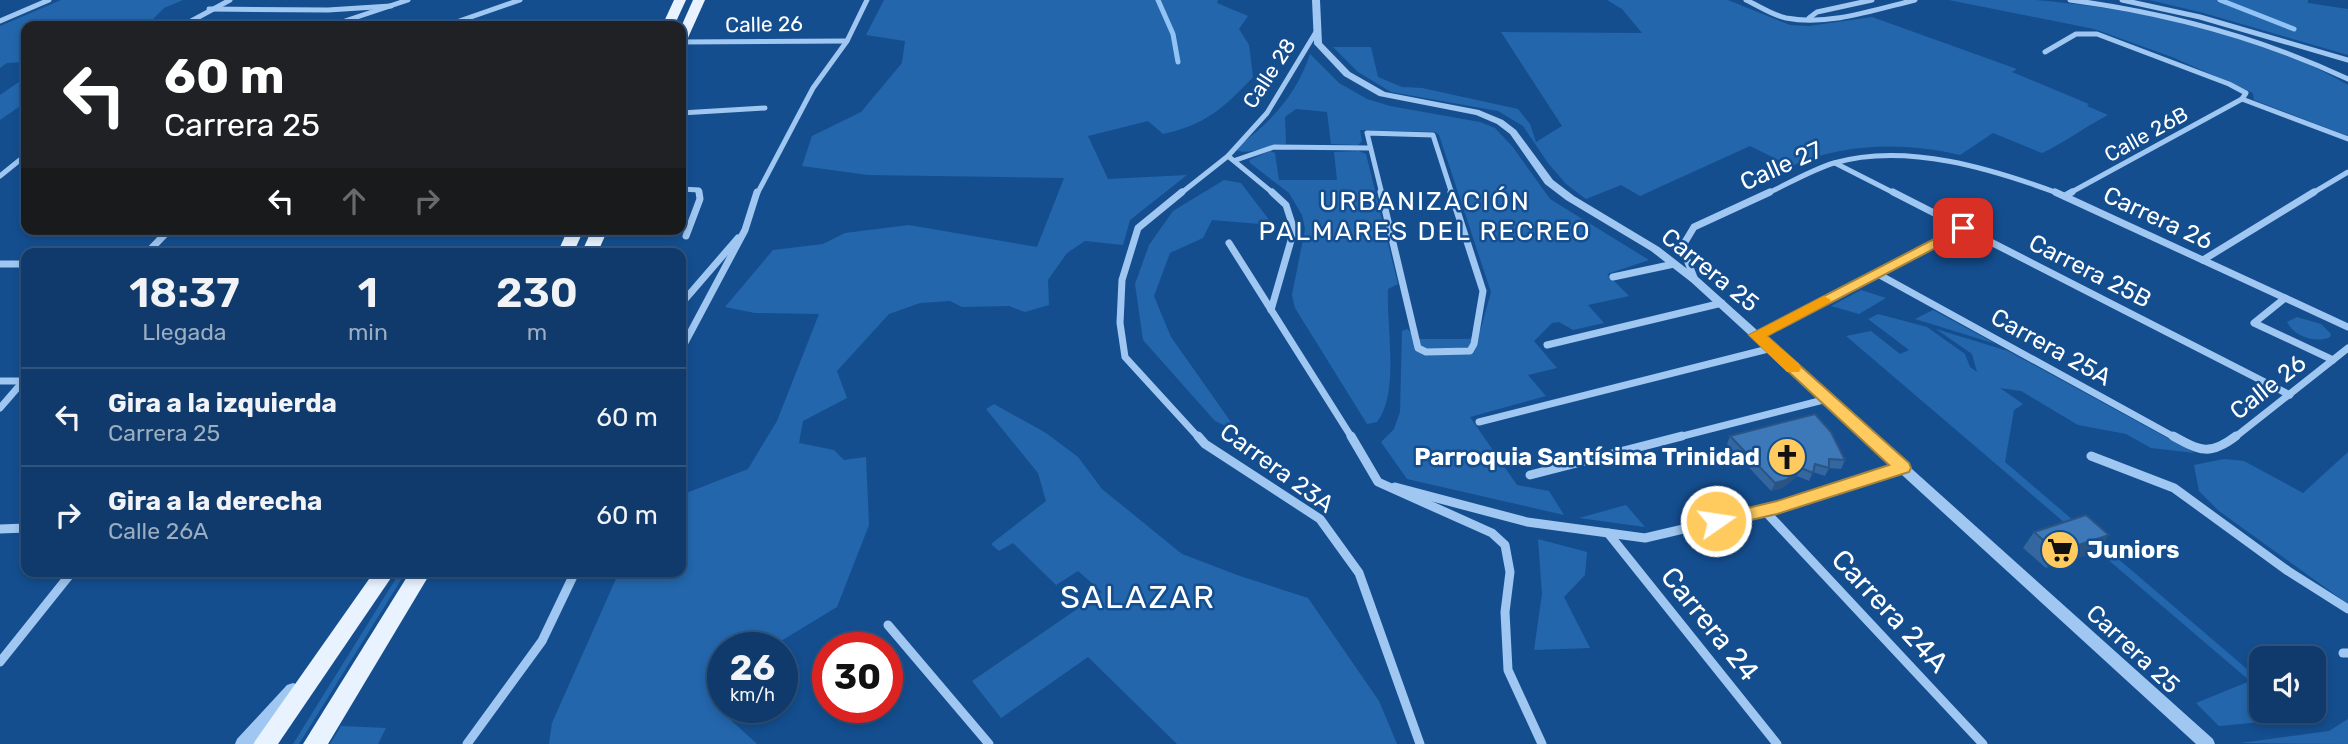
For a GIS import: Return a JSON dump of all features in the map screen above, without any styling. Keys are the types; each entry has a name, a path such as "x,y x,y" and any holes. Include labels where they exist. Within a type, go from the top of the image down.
{"main road":[{"path":"670,21 680,0"},
{"path":"686,30 699,0"},
{"path":"265,744 381,577"},
{"path":"315,744 418,577"}],"street":[{"path":"0,20 49,0"},
{"path":"190,21 230,0"},
{"path":"209,9 328,10 391,6 397,0"},
{"path":"345,21 408,0"},
{"path":"459,21 520,0"},
{"path":"686,340 746,230 757,193 813,88 847,41 867,0"},
{"name":"Calle 28","path":"1228,156 1267,113 1316,32 1316,0"},
{"path":"1749,0 1785,18 1808,19 1844,16 1915,0"},
{"path":"1808,19 1817,12 1872,0"},
{"path":"2070,0 2143,10 2218,29 2276,46 2348,79"},
{"path":"2122,0 2200,17 2348,60"},
{"name":"Carrera 25","path":"1316,32 1318,44 1347,74 1382,94 1479,113 1500,122 1513,132 1549,181 1570,198 1695,280 2207,744"},
{"path":"2045,52 2076,34 2097,34 2229,84 2246,93 2242,99 2348,139"},
{"name":"Calle 26","path":"686,41 847,41"},
{"name":"Calle 26B","path":"2066,196 2242,99"},
{"path":"686,113 765,108"},
{"path":"1367,134 1433,135 1483,290 1474,344 1470,351 1426,352 1418,348 1370,148 1367,134"},
{"path":"1236,160 1274,146 1370,148"},
{"path":"1228,156 1236,160 1286,205 1294,230 1271,310"},
{"name":"Carrera 23A","path":"1228,156 1138,228 1122,280 1120,323 1125,357 1205,444 1320,519 1359,573 1420,744"},
{"name":"Calle 27","path":"1695,280 1682,247 1694,226 1834,163 1885,156 1946,160"},
{"path":"0,176 21,159"},
{"name":"Carrera 26","path":"1946,160 1983,167 2066,196 2348,327"},
{"name":"Carrera 25B","path":"1834,163 2290,395"},
{"path":"2203,260 2348,172"},
{"path":"686,189 699,190 700,199 686,236"},
{"path":"1757,335 1963,228"},
{"path":"686,298 746,230"},
{"path":"152,248 164,235"},
{"path":"1228,243 1378,482 1492,533 1505,545 1510,572 1505,612 1508,670 1542,744"},
{"path":"0,264 21,264"},
{"path":"1613,277 1674,264"},
{"name":"Carrera 25A","path":"1876,273 2194,448 2209,450"},
{"path":"2285,298 2254,323 2333,360"},
{"path":"1547,345 1721,303"},
{"path":"1479,422 1772,348"},
{"name":"Calle 26","path":"2209,450 2221,447 2348,348"},
{"path":"0,381 21,380"},
{"path":"0,408 21,384"},
{"path":"1530,475 1827,399"},
{"path":"2091,456 2174,488 2288,571 2348,609"},
{"path":"1378,482 1527,522 1645,538 1764,510 1903,468"},
{"name":"Carrera 24A","path":"1764,510 1983,744"},
{"path":"0,528 21,528"},
{"name":"Carrera 24","path":"1607,532 1777,744"},
{"path":"0,662 68,577"},
{"path":"467,744 542,641 573,577"},
{"path":"888,625 989,744"},
{"path":"243,744 327,654"}],"shaded area":[{"path":"61,0 183,0 164,8 151,21 21,21 21,62 7,63 0,68 0,26"},
{"path":"884,0 1218,0 1217,3 1248,16 1239,29 1249,45 1253,77 1213,114 1191,126 1163,134 1148,121 1088,136 1108,179 1187,175 1130,220 1123,245 1085,241 1067,253 1048,280 1049,305 1025,312 1009,306 962,307 950,301 920,303 889,314 837,371 847,398 803,421 799,443 834,450 844,460 866,457 869,525 837,607 796,632 707,632 707,723 734,723 757,744 549,744 552,723 617,577 686,577 686,493 748,469 777,421 819,314 755,313 725,307 773,250 823,244 845,233 909,225 1037,247 1064,178 868,175 802,166 812,136 861,112 902,63 905,41 866,35"},
{"path":"1607,0 1728,0 1790,25 1809,26 1872,17 2017,69 2012,72 2089,104 2087,106 2108,115 2042,153 1993,133 1960,155 1917,148 1874,147 1832,153 1791,166 1750,146 1640,196 1621,185 1586,199 1566,184 1523,126 1498,111 1391,92 1358,72 1333,47 1371,47 1378,77 1402,87 1422,88 1518,109 1530,124 1536,142 1562,126 1501,32 1642,33 1622,9"},
{"path":"1949,0 2035,0 2114,9 2196,26 2276,51 2348,85 2348,136 2254,100 2253,93 2172,57 2094,29"},
{"path":"2149,0 2308,0 2308,3 2348,9 2348,55 2200,12"},
{"path":"1310,54 1339,83 1367,99 1390,106 1480,122 1495,128 1512,146 1550,199 1649,260 1607,274 1629,296 1588,305 1604,323 1573,330 1559,322 1552,323 1534,341 1557,368 1528,375 1546,396 1470,417 1517,485 1549,491 1564,515 1407,479 1381,442 1394,429 1400,412 1402,331 1407,329 1419,339 1470,339 1481,328 1491,292 1439,135 1435,132 1360,130 1362,141 1358,145 1331,144 1327,112 1296,109 1285,117 1286,144 1247,152 1236,150 1236,147 1281,107 1298,82"},
{"path":"21,80 21,105 0,120 0,95"},
{"path":"1270,151 1275,153 1279,180 1337,180 1334,152 1359,151 1366,154 1398,284 1388,289 1390,377 1384,409 1377,422 1367,424 1295,308 1292,295 1305,229 1302,215 1289,193 1250,163 1249,160"},
{"path":"1224,180 1241,183 1273,225 1212,220 1203,238 1170,253 1154,296 1171,337 1238,432 1215,421 1143,340 1135,284 1149,245 1173,211"},
{"path":"1861,290 1886,298 1859,314 1831,306"},
{"path":"1933,310 1996,344 1915,319"},
{"path":"1878,314 1927,327 1965,354 1970,367 1977,372 1972,354 1936,329 2008,351 2195,453 2151,448 2126,434 2078,425 2021,391 2000,388 2023,404 2014,410 2005,462 2249,671 2249,680 1846,336 1871,331 1900,354 1909,350 1868,319"},
{"path":"2297,317 2321,324 2331,334 2330,337 2318,340 2300,335 2287,322"},
{"path":"994,404 1046,433 1078,457 1102,489 1182,554 1308,598 1379,701 1397,744 1177,744 1088,657 1001,718 972,681 1102,592 1078,571 1056,585 1013,543 999,551 991,544 1046,501 1038,473 986,409"},
{"path":"2348,452 2348,604 2219,511 2199,491 2194,465 2224,459 2244,461 2303,493"},
{"path":"1626,505 1645,527 1579,518"},
{"path":"1538,539 1587,552 1585,575 1564,597 1590,648 1534,650 1542,594"},
{"path":"397,577 403,577 299,744 293,744"},
{"path":"2249,681 2249,723 2251,723 2219,726 2196,703"},
{"path":"2348,719 2348,744 2240,743 2329,731"},
{"path":"341,726 386,728 378,744 330,744"}],"building":[{"name":"Parroquia Santísima Trinidad","path":"1815,414 1831,432 1845,460 1829,459 1829,468 1815,464 1813,473 1801,468 1786,480 1775,483 1730,436"},
{"path":"2086,515 2109,535 2057,552 2034,532"}],"waterway":[{"path":"1158,0 1173,34 1178,62"},
{"path":"2220,0 2294,29"}],"slow traffic":[{"path":"1793,368 1757,335 1824,300"}],"place":[{"name":"Parroquia Santísima Trinidad","path":"1787,457"},
{"name":"Juniors","path":"2060,550"}],"district":[{"name":"URBANIZACIÓN PALMARES DEL RECREO","path":"1425,216"},
{"name":"SALAZAR","path":"1138,597"}],"route":[{"path":"1716,521 1777,507 1903,468 1757,335 1963,228"}]}
